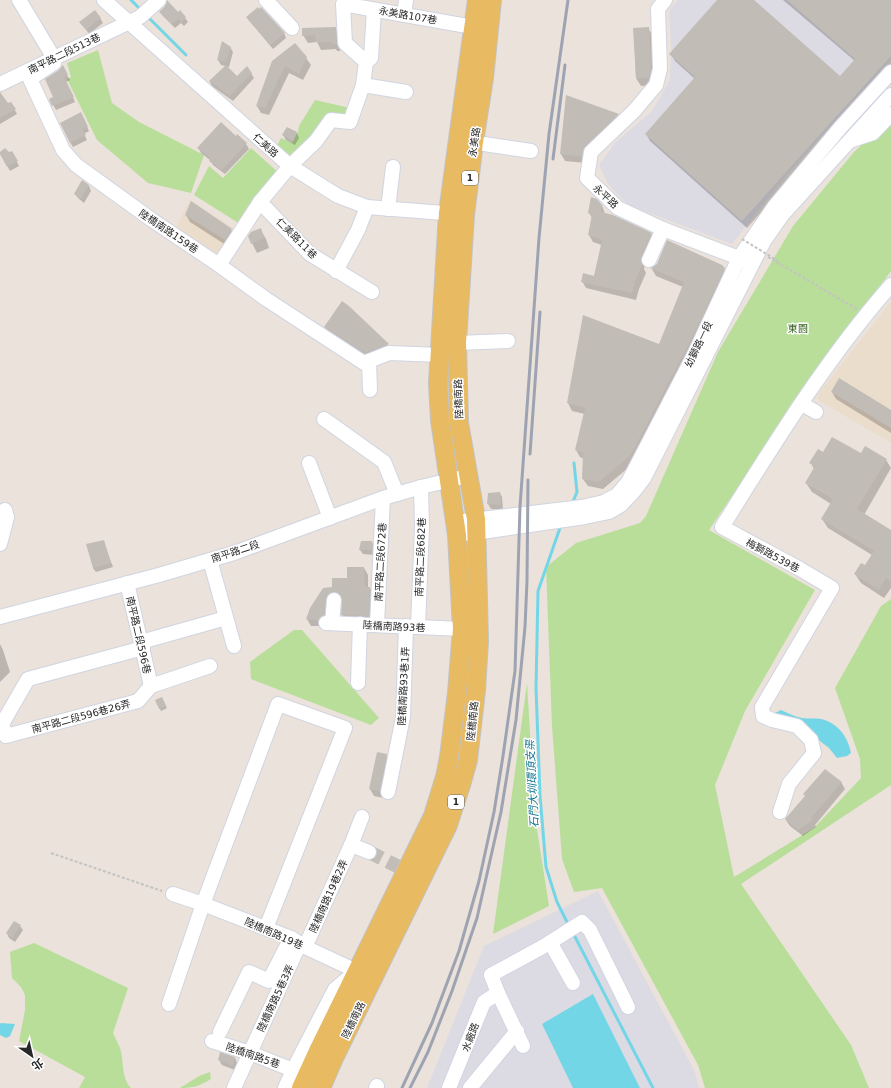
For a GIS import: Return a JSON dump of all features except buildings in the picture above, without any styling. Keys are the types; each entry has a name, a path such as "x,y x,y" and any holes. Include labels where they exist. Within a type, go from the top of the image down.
{"main road":[{"name":"永美路","path":"451,352 457,214 466,141 473,27 477,0"},
{"name":"永美路","path":"466,141 484,78 492,0"},
{"name":"陸橋南路","path":"321,1088 372,979 448,825 468,760 476,690 479,641 476,526 459,423 451,352"},
{"name":"陸橋南路","path":"301,1088 403,869 433,816 445,777 457,693 462,629 457,528 440,420 438,382 451,352"}],"street":[{"path":"19,0 54,58"},
{"name":"仁美路","path":"104,0 139,16 290,166 338,196 367,207 457,214"},
{"name":"南平路二段513巷","path":"0,84 139,16 159,0"},
{"path":"266,0 292,28"},
{"path":"404,15 406,0"},
{"name":"永平路","path":"665,0 658,8 660,69 656,85 634,111 591,152 587,178 618,208 663,229 752,264"},
{"name":"永美路107巷","path":"366,62 345,43 343,4 473,27"},
{"path":"219,265 260,202 290,166 316,141 331,120 350,122 363,86 366,62 371,58 374,10"},
{"name":"陸橋南路159巷","path":"54,58 54,63 30,79 63,150 76,165 266,299 364,363 369,361"},
{"name":"幼獅路一段","path":"476,526 604,502 616,495 628,482 694,355 739,258 774,207 840,128 891,72"},
{"path":"363,86 406,92"},
{"name":"幼獅路一段","path":"457,528 585,517 608,512 621,505 644,478 758,251 783,214 891,95"},
{"path":"849,141 872,133 891,114"},
{"path":"466,141 531,152"},
{"path":"388,209 393,167"},
{"name":"仁美路11巷","path":"260,202 310,254 372,292"},
{"path":"336,271 358,230 367,207"},
{"path":"649,260 663,229"},
{"name":"梅獅路539巷","path":"780,812 790,784 814,753 811,740 797,726 772,720 763,716 762,707 832,588 722,527 766,457 826,367 866,314 891,285"},
{"path":"370,390 369,361 389,352 451,352 508,341"},
{"path":"802,404 816,412"},
{"path":"324,419 384,462 398,494"},
{"path":"309,463 330,518"},
{"name":"南平路二段","path":"0,617 234,553 383,498 468,476"},
{"name":"南平路二段682巷","path":"412,627 422,526 421,487"},
{"name":"南平路二段672巷","path":"377,625 383,498"},
{"path":"0,544 7,517 5,510"},
{"path":"210,560 234,646"},
{"name":"南平路二段596巷","path":"127,583 151,686"},
{"name":"陸橋南路93巷","path":"334,600 329,623 462,629"},
{"path":"142,645 226,618"},
{"path":"358,683 360,624"},
{"name":"陸橋南路93巷1弄","path":"388,792 403,717 412,627"},
{"name":"南平路二段596巷26弄","path":"142,645 28,679 2,724 6,736 138,701 151,686"},
{"path":"151,686 210,666"},
{"path":"169,1004 203,904 278,704 345,728 266,928"},
{"name":"陸橋南路19巷2弄","path":"299,943 351,845 362,817"},
{"path":"351,845 369,852"},
{"name":"陸橋南路19巷","path":"173,894 266,928 372,979"},
{"path":"523,1046 498,993 492,975 582,922 590,930 628,1007"},
{"path":"550,942 573,983"},
{"name":"陸橋南路5巷","path":"293,1070 250,1053 216,1037 249,972 269,982 299,943"},
{"name":"陸橋南路5巷3弄","path":"234,1088 299,943"},
{"name":"陸橋南路","path":"285,1088 335,989 356,971"},
{"name":"水廠路","path":"449,1088 484,1002 498,993"},
{"path":"470,1088 517,1031"}],"path":[{"path":"742,239 866,314"},
{"path":"758,251 778,261"},
{"path":"51,853 173,894"}],"shaded area":[{"path":"678,0 891,0 891,59 787,174 732,244 628,205 608,184 599,165 615,143 652,111 670,80 671,45 669,10"},
{"path":"190,200 237,230 217,260 173,233"},
{"path":"891,302 891,443 820,401 818,398 819,393"},
{"path":"598,891 695,1072 699,1088 427,1088 484,946"}],"green space":[{"path":"98,50 112,103 139,122 204,155 191,193 148,183 97,140 67,79 71,77 67,63"},
{"path":"315,100 350,108 345,118 292,159 277,146 281,138 292,143 298,132 299,126"},
{"name":"東園","path":"891,117 891,271 796,397 759,456 709,530 815,590 745,711 715,785 734,877 814,828 861,778 860,759 835,688 881,606 891,599 891,785 741,884 851,1045 869,1088 705,1088 698,1065 602,888 574,892 562,859 552,726 546,567 576,543 640,523 646,516 718,352 793,226 854,152"},
{"path":"251,148 279,173 240,224 194,195 209,166 223,178"},
{"path":"294,630 302,630 379,718 371,725 251,679 250,662"},
{"path":"527,683 535,817 549,906 493,934"},
{"path":"34,943 128,988 113,1033 120,1048 124,1074 131,1088 79,1088 85,1077 19,1041 25,1010 25,995 21,987 12,978 10,952"},
{"path":"210,1072 211,1079 200,1085 180,1088 199,1076"}],"water":[{"path":"781,710 794,716 821,719 837,727 845,736 851,753 847,756 837,758 829,748 816,738 808,727 792,718 770,713 775,713"},
{"path":"593,994 640,1088 573,1088 542,1024"},
{"path":"1,1023 15,1024 10,1036 6,1038 0,1035"}],"waterway":[{"name":"石門大圳環頂支渠","path":"131,0 141,10"},
{"name":"石門大圳環頂支渠","path":"146,15 186,55"},
{"name":"石門大圳環頂支渠","path":"572,504 577,492 574,463"},
{"name":"石門大圳環頂支渠","path":"561,525 538,591 536,688 540,796 546,867 557,902 569,926"},
{"name":"石門大圳環頂支渠","path":"573,933 653,1088"}],"tunnel":[{"path":"369,852 399,867"}],"railway":[{"path":"402,1088 432,1023 459,951 479,881 494,812 503,756 515,671 520,507 539,238 549,134 568,0"},
{"path":"553,159 565,65"},
{"path":"530,454 540,312"},
{"path":"410,1088 428,1052 452,991 477,918 501,812 516,720 525,627 528,480"}]}
